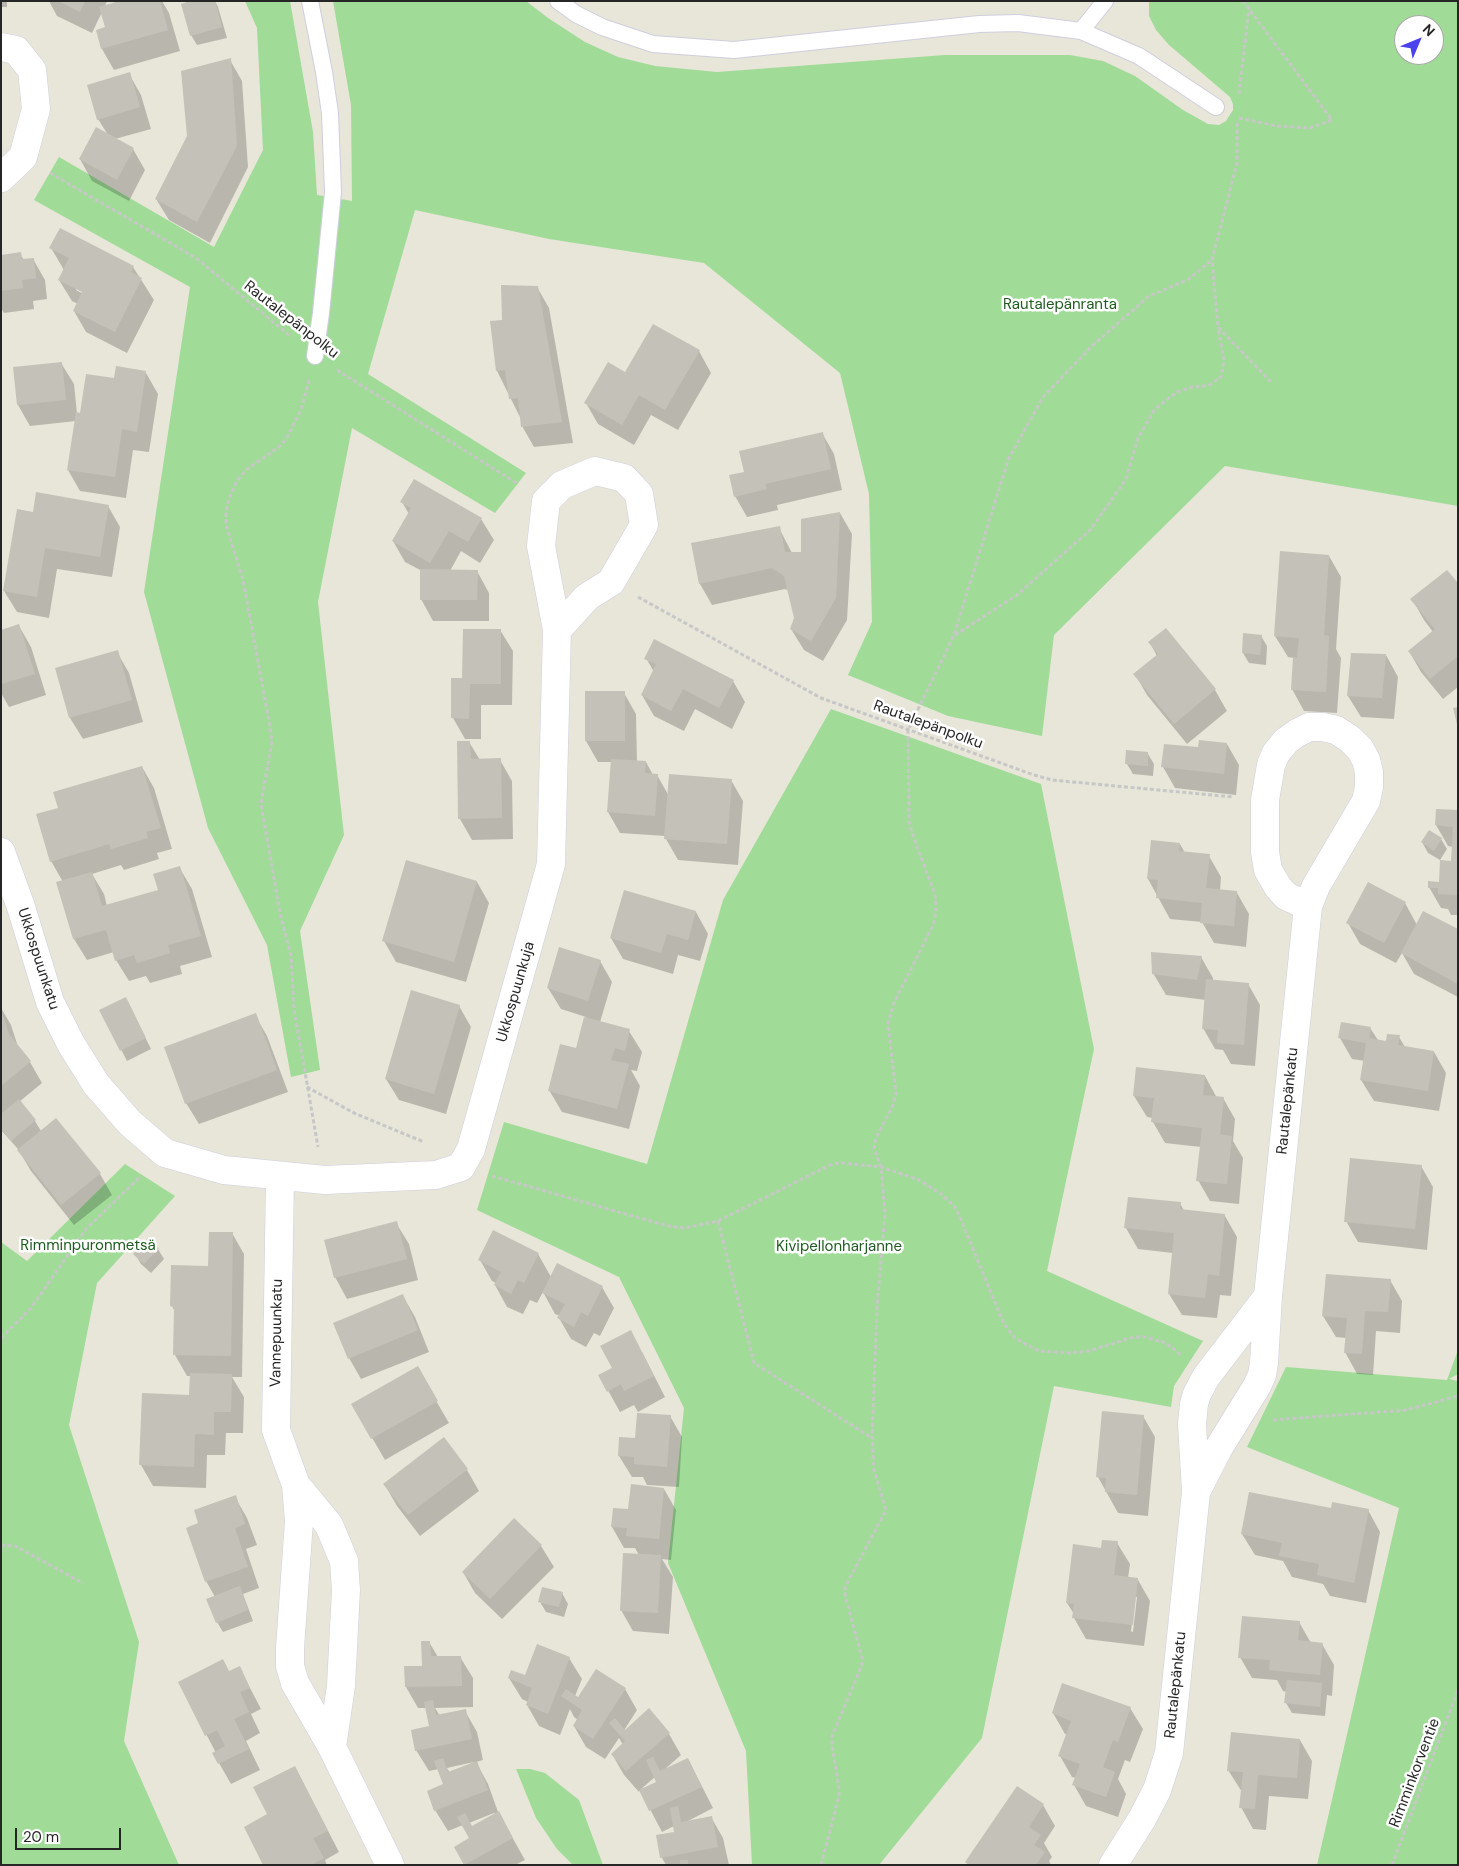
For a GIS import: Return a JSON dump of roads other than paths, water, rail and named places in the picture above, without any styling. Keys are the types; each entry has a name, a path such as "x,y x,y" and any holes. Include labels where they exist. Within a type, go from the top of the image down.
{"street":[{"path":"1,47 16,50 32,70 36,109 23,157 1,178"},
{"name":"Ukkospuunkuja","path":"280,1176 325,1180 436,1175 461,1167 471,1149 551,864 557,630 541,546 546,501 562,484 595,471 624,478 639,494 644,525 611,582 587,597 557,630"},
{"name":"Rautalepänkatu","path":"1196,1492 1218,1449 1262,1375 1268,1296 1308,906 1316,886 1366,801 1369,787 1369,772 1366,760 1350,739 1336,730 1323,727 1310,728 1286,741 1276,753 1271,766 1265,800 1264,852 1268,870 1286,896 1308,906"},
{"name":"Ukkospuunkatu","path":"1,852 21,907 50,1002 71,1044 96,1084 130,1123 165,1152 224,1170 280,1176"},
{"name":"Vannepuunkatu","path":"280,1176 276,1430 296,1485 299,1521 290,1666 298,1690 332,1747 390,1865"},
{"name":"Rautalepänkatu","path":"1113,1865 1142,1819 1157,1790 1169,1753 1196,1492 1192,1424 1197,1394 1206,1377 1268,1296"},
{"name":"Vannepuunkatu","path":"296,1485 329,1525 344,1560 346,1590 341,1686 332,1747"}],"lane":[{"path":"310,1 330,113 333,192 315,356"},
{"path":"558,1 576,14 602,27 653,44 734,50 979,24 1018,23 1080,31 1139,56 1216,108"},
{"path":"1080,31 1105,1"}],"park label":[{"name":"Rautalepänranta","path":"1060,305"},
{"name":"Rimminpuronmetsä","path":"88,1246"},
{"name":"Kivipellonharjanne","path":"839,1247"}]}
